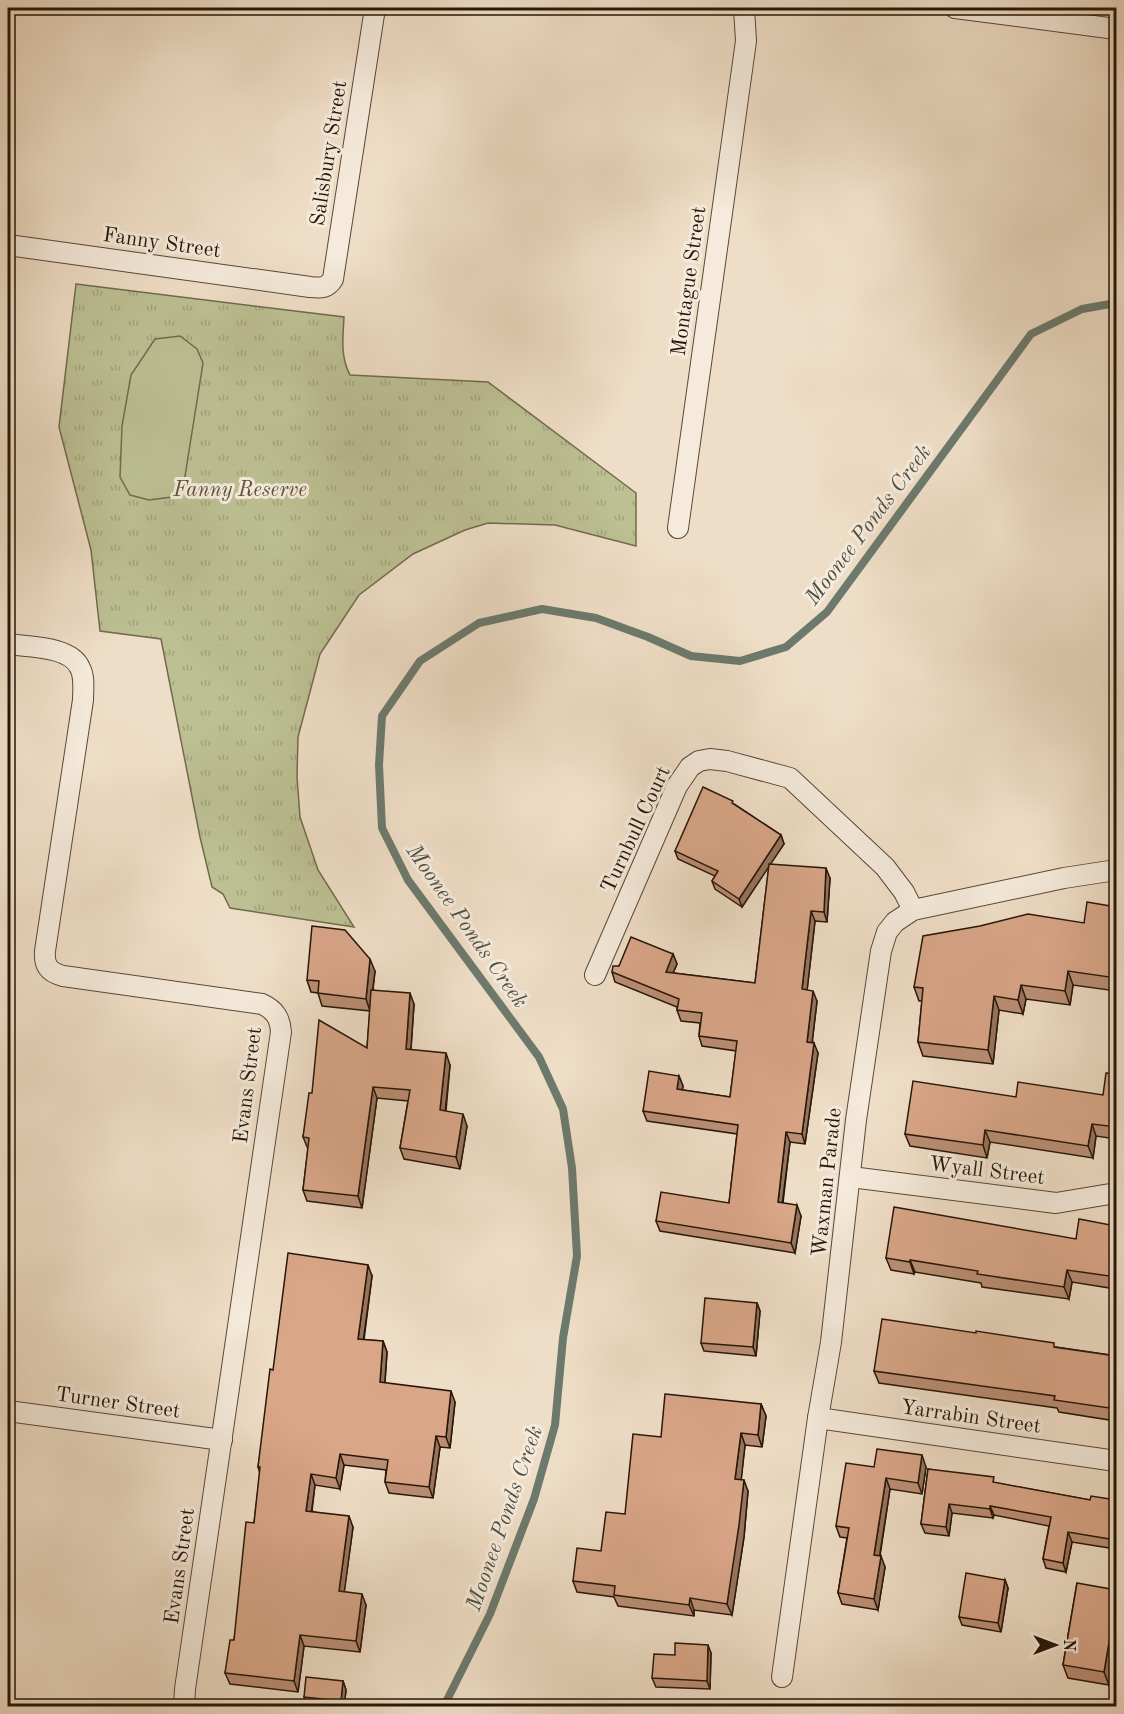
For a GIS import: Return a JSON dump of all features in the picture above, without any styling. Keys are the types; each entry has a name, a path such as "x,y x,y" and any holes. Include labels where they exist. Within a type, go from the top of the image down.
{"street":[{"name":"Salisbury Street","path":"310,287 323,288 333,279 375,8"},
{"name":"Montague Street","path":"678,528 746,41 744,8"},
{"name":"Montague Street","path":"746,41 758,8"},
{"path":"955,8 1116,29"},
{"name":"Fanny Street","path":"8,245 310,287"},
{"name":"Evans Street","path":"8,644 58,651 69,656 80,667 83,684 45,951 44,961 47,968 54,974 63,976 262,1004 277,1014 280,1023 281,1032 184,1707"},
{"name":"Turnbull Court","path":"596,975 677,786 690,767 699,761 710,759 727,761 790,778 885,867 904,892 913,910"},
{"name":"Waxman Parade","path":"782,1677 818,1418 831,1342 858,1108 881,951 887,932 895,922 913,910 1064,878 1116,870"},
{"name":"Wyall Street","path":"850,1177 1056,1203 1116,1193"},
{"name":"Turner Street","path":"8,1411 222,1440"},
{"name":"Yarrabin Street","path":"818,1418 1116,1461"}],"green space":[{"name":"Fanny Reserve","path":"76,284 344,317 343,354 350,375 488,382 636,493 636,546 555,525 488,523 465,530 413,554 359,595 320,654 298,737 297,777 300,817 318,870 354,927 230,908 223,894 212,887 161,639 100,631 91,550 59,427"},
{"path":"180,336 197,349 203,363 185,476 172,497 149,500 130,495 120,477 122,426 131,375 155,339"}],"building":[{"path":"703,787 733,801 732,803 781,835 739,899 712,881 718,871 675,851"},
{"path":"769,864 826,868 824,912 811,911 802,989 813,991 807,1042 814,1043 802,1134 786,1132 778,1202 797,1205 791,1243 656,1221 661,1192 729,1203 738,1125 643,1111 649,1071 679,1076 677,1089 730,1097 737,1041 699,1036 702,1013 677,1010 679,999 612,972 613,966 619,966 631,937 673,954 666,972 755,983"},
{"path":"1087,902 1116,907 1116,978 1068,971 1065,991 1021,985 1018,1000 994,996 988,1050 918,1042 923,988 914,987 923,936 980,926 1028,914 1084,923"},
{"path":"312,926 345,930 370,959 366,999 318,993 319,981 307,980"},
{"path":"371,990 410,993 406,1049 446,1053 440,1110 463,1114 456,1157 400,1148 410,1090 373,1087 358,1196 303,1190 309,1138 303,1137 309,1093 312,1093 319,1020 367,1048"},
{"path":"1106,1073 1116,1074 1116,1127 1092,1124 1088,1146 985,1130 983,1145 905,1134 913,1081 1016,1097 1018,1082 1103,1095"},
{"path":"894,1207 1076,1239 1079,1219 1116,1226 1116,1277 1067,1270 1064,1287 977,1274 978,1271 886,1258"},
{"path":"288,1253 368,1265 358,1339 383,1341 380,1382 451,1391 446,1437 436,1436 429,1487 385,1482 388,1460 340,1454 336,1478 311,1474 306,1511 349,1516 339,1591 362,1594 356,1641 300,1635 294,1681 225,1673 230,1640 234,1640 246,1522 254,1523 260,1467 258,1467 270,1369 273,1370"},
{"path":"705,1298 757,1303 753,1347 701,1343"},
{"path":"882,1319 1054,1343 1054,1347 1116,1356 1116,1409 1054,1400 1055,1396 874,1371"},
{"path":"665,1394 761,1404 758,1435 741,1433 735,1479 744,1480 727,1604 690,1598 689,1605 614,1595 615,1586 573,1581 577,1548 601,1551 606,1512 625,1514 633,1434 661,1437"},
{"path":"877,1449 922,1455 918,1483 886,1478 874,1555 881,1556 874,1599 838,1593 849,1528 836,1526 846,1463 874,1467"},
{"path":"928,1469 994,1477 993,1482 1090,1500 1091,1496 1116,1500 1116,1540 1068,1532 1063,1563 1043,1559 1051,1517 990,1506 990,1509 949,1504 946,1527 921,1524"},
{"path":"966,1573 1005,1580 998,1623 959,1617"},
{"path":"1077,1583 1116,1590 1104,1672 1063,1665"},
{"path":"675,1643 708,1645 707,1681 652,1678 654,1654 675,1655"},
{"path":"306,1677 343,1681 341,1701 304,1697"}],"waterway":[{"name":"Moonee Ponds Creek","path":"444,1706 490,1614 534,1499 555,1425 563,1338 577,1256 572,1168 563,1109 539,1057 408,880 382,828 379,765 382,716 420,661 479,623 542,609 596,618 691,656 740,661 786,647 827,612 1031,334 1082,309 1116,303"}]}
